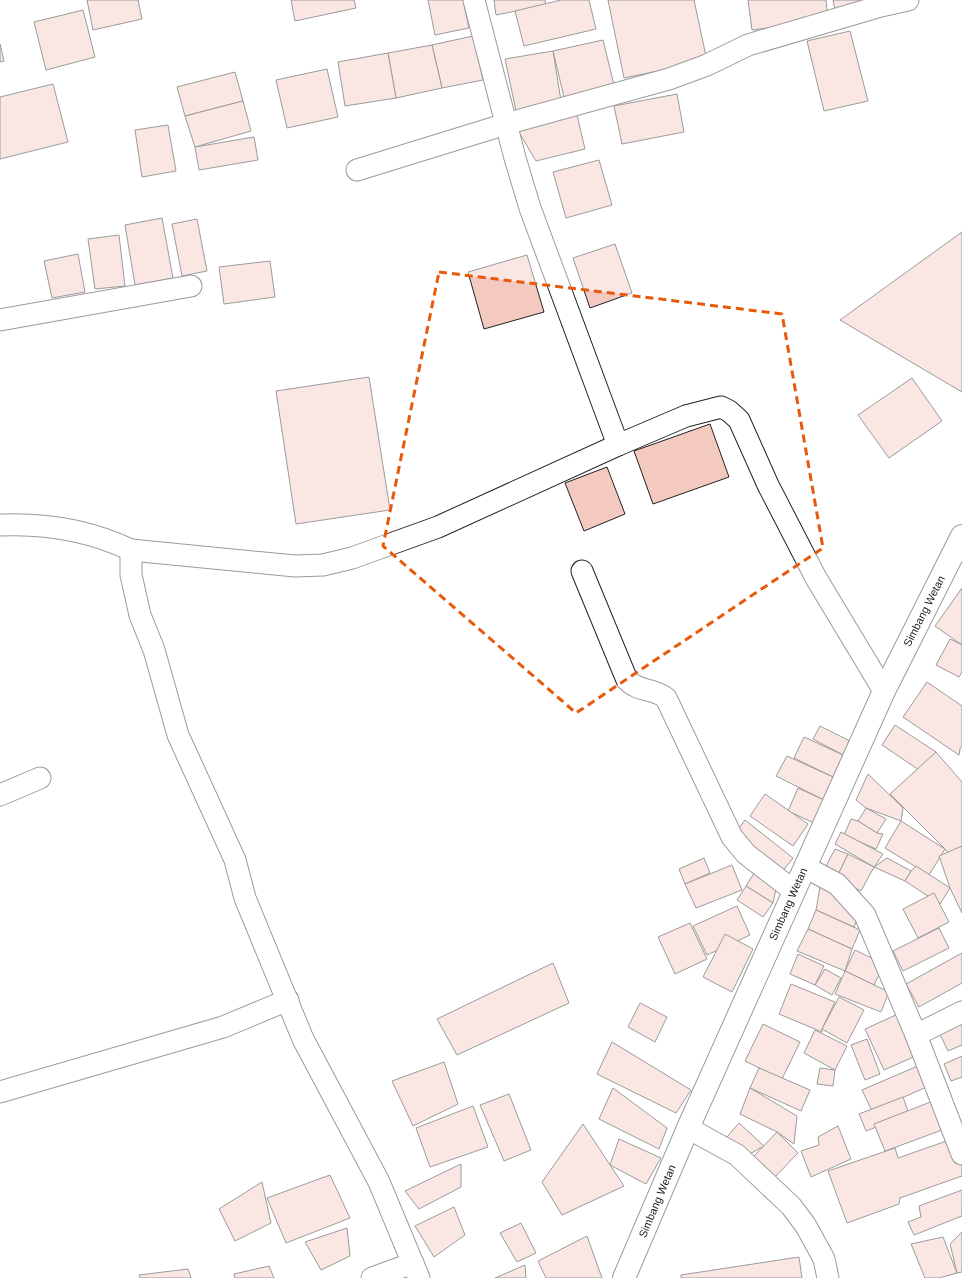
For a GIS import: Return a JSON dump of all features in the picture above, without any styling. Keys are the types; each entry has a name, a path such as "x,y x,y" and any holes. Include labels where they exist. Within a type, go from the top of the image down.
{"street":[{"path":"474,0 506,124 530,208 574,330 618,445"},
{"path":"357,170 506,124 669,79 707,66 748,45 881,6 908,0"},
{"path":"0,320 191,286"},
{"path":"0,525 42,526 80,533 108,539 131,550 295,566 323,565 352,558 438,527 618,445 704,410 721,407 729,411 738,420 768,485 816,578 884,691"},
{"name":"Simbang Wetan","path":"624,1278 688,1128 884,691 962,536"},
{"path":"131,550 131,575 140,615 154,650 178,735 235,860 245,898 303,1039 379,1182 416,1270 372,1278"},
{"path":"582,571 627,680 638,688 660,694 666,698 732,837 746,854 794,891"},
{"path":"0,795 40,778"},
{"path":"805,867 837,884 864,915 916,1035 962,1154"},
{"path":"0,1092 223,1027 288,1000"},
{"path":"916,1035 962,1012"},
{"path":"688,1128 737,1155 791,1206 806,1226 824,1259 828,1278"}],"highlighted area":[{"path":"439,272 782,314 823,548 576,713 383,546"}],"building":[{"path":"87,0 138,0 142,19 93,30"},
{"path":"291,0 354,0 356,8 295,21"},
{"path":"428,0 463,0 469,28 435,35"},
{"path":"494,0 545,0 546,5 496,15"},
{"path":"561,0 589,0 596,29 524,46 515,11"},
{"path":"608,0 694,0 707,61 624,78"},
{"path":"748,0 826,0 828,20 752,30"},
{"path":"833,0 881,0 835,10"},
{"path":"83,10 95,57 46,70 34,22"},
{"path":"850,31 868,101 824,111 807,41"},
{"path":"473,36 483,80 442,88 432,45"},
{"path":"603,40 614,85 564,97 553,51"},
{"path":"0,44 4,61 0,62"},
{"path":"432,45 442,88 396,98 388,53"},
{"path":"553,51 561,101 516,111 505,59"},
{"path":"388,53 396,98 345,106 338,62"},
{"path":"327,69 338,117 287,128 276,80"},
{"path":"235,72 243,101 185,116 177,87"},
{"path":"53,84 68,142 0,159 0,97"},
{"path":"677,94 684,132 622,144 614,106"},
{"path":"243,101 251,131 195,147 185,116"},
{"path":"577,115 585,149 536,161 517,129"},
{"path":"168,125 176,171 142,177 135,130"},
{"path":"254,137 258,160 199,170 195,147"},
{"path":"599,160 612,205 566,218 553,172"},
{"path":"162,218 173,278 135,285 125,225"},
{"path":"197,219 207,271 182,276 172,224"},
{"path":"962,232 962,392 840,320"},
{"path":"119,235 125,286 95,289 88,239"},
{"path":"615,244 632,293 590,308 573,258"},
{"path":"78,254 85,292 52,298 44,261"},
{"path":"527,255 544,312 484,329 468,272"},
{"path":"270,261 275,297 224,304 219,267"},
{"path":"369,377 390,510 296,524 276,391"},
{"path":"912,378 942,421 889,458 858,415"},
{"path":"710,424 729,477 653,504 634,451"},
{"path":"607,467 625,514 584,531 565,483"},
{"path":"962,588 962,645 935,626"},
{"path":"950,639 962,645 962,672 959,677 936,665"},
{"path":"927,682 962,706 962,746 959,755 903,717"},
{"path":"895,725 936,752 922,772 882,745"},
{"path":"820,726 850,741 843,755 813,739"},
{"path":"804,737 843,755 833,777 794,758"},
{"path":"936,752 962,782 962,863 959,866 945,849 890,794"},
{"path":"787,756 833,777 824,800 776,776"},
{"path":"868,774 903,808 901,821 866,808 856,800"},
{"path":"798,788 824,800 814,823 788,811"},
{"path":"765,794 808,824 793,846 750,816"},
{"path":"866,808 886,819 877,833 858,821"},
{"path":"851,819 858,821 877,833 883,834 876,849 844,835"},
{"path":"745,820 793,858 782,872 734,835"},
{"path":"901,821 945,849 929,875 885,848"},
{"path":"841,832 883,854 874,867 835,844"},
{"path":"962,846 962,913 950,888 939,856"},
{"path":"835,849 848,854 836,879 824,870"},
{"path":"848,854 874,867 861,891 836,879"},
{"path":"704,858 710,873 685,884 679,869"},
{"path":"887,858 911,871 905,881 874,867"},
{"path":"732,865 742,890 696,908 685,884"},
{"path":"916,866 950,888 940,904 905,881"},
{"path":"756,870 777,884 773,903 746,886"},
{"path":"821,881 859,914 854,927 816,910"},
{"path":"746,886 773,903 763,917 737,900"},
{"path":"934,893 949,922 918,938 903,909"},
{"path":"737,906 750,935 707,955 693,926"},
{"path":"816,910 860,930 852,949 808,929"},
{"path":"690,923 707,959 675,974 658,937"},
{"path":"939,928 949,948 903,971 893,951"},
{"path":"808,929 852,949 845,971 797,951"},
{"path":"725,934 753,949 732,992 703,977"},
{"path":"855,950 884,964 874,985 845,971"},
{"path":"962,953 962,983 919,1007 906,984"},
{"path":"798,954 824,966 815,985 790,974"},
{"path":"553,963 569,1003 457,1055 437,1019"},
{"path":"825,969 841,978 832,995 815,985"},
{"path":"845,971 889,992 881,1012 835,994"},
{"path":"791,984 835,1002 822,1032 779,1014"},
{"path":"839,997 864,1010 847,1043 822,1029"},
{"path":"640,1003 667,1017 655,1042 628,1027"},
{"path":"898,1014 918,1055 884,1070 865,1029"},
{"path":"962,1016 962,1045 948,1051 937,1028"},
{"path":"763,1024 800,1042 782,1079 745,1061"},
{"path":"815,1030 847,1046 835,1070 804,1053"},
{"path":"867,1039 880,1074 865,1080 851,1045"},
{"path":"612,1042 691,1090 676,1113 597,1074"},
{"path":"962,1056 962,1077 951,1081 944,1064"},
{"path":"444,1062 458,1104 413,1126 392,1081"},
{"path":"920,1065 929,1086 872,1111 862,1090"},
{"path":"759,1068 810,1090 801,1111 750,1088"},
{"path":"820,1068 835,1070 833,1086 817,1084"},
{"path":"613,1088 667,1128 659,1149 599,1119"},
{"path":"750,1088 797,1116 794,1144 777,1132 740,1114"},
{"path":"509,1094 531,1150 504,1161 480,1105"},
{"path":"903,1097 909,1114 866,1131 859,1114"},
{"path":"933,1101 945,1129 885,1151 874,1124"},
{"path":"473,1106 488,1147 430,1167 416,1128"},
{"path":"739,1123 764,1146 746,1156 726,1138"},
{"path":"583,1124 624,1186 562,1215 542,1182"},
{"path":"838,1126 851,1159 811,1177 801,1151 819,1145 818,1137"},
{"path":"777,1132 798,1153 773,1179 752,1158"},
{"path":"955,1138 962,1157 962,1176 900,1198 899,1204 847,1223 828,1171 895,1148 898,1158"},
{"path":"619,1139 661,1158 646,1184 610,1165"},
{"path":"461,1164 461,1187 419,1209 405,1191"},
{"path":"330,1175 350,1218 286,1243 267,1198"},
{"path":"262,1182 271,1223 235,1241 219,1209"},
{"path":"962,1190 962,1216 914,1235 908,1222 921,1217 919,1206"},
{"path":"454,1207 465,1235 434,1257 415,1226"},
{"path":"521,1223 536,1253 517,1262 500,1233"},
{"path":"347,1228 350,1256 321,1270 305,1242"},
{"path":"962,1232 962,1272 957,1273 950,1244"},
{"path":"587,1236 602,1278 546,1278 538,1261"},
{"path":"943,1237 957,1273 939,1278 925,1278 911,1244"},
{"path":"799,1257 802,1278 681,1278 681,1275"},
{"path":"525,1265 526,1278 495,1278"},
{"path":"269,1266 274,1278 235,1278 234,1274"},
{"path":"188,1269 191,1278 140,1278 139,1275"}]}
